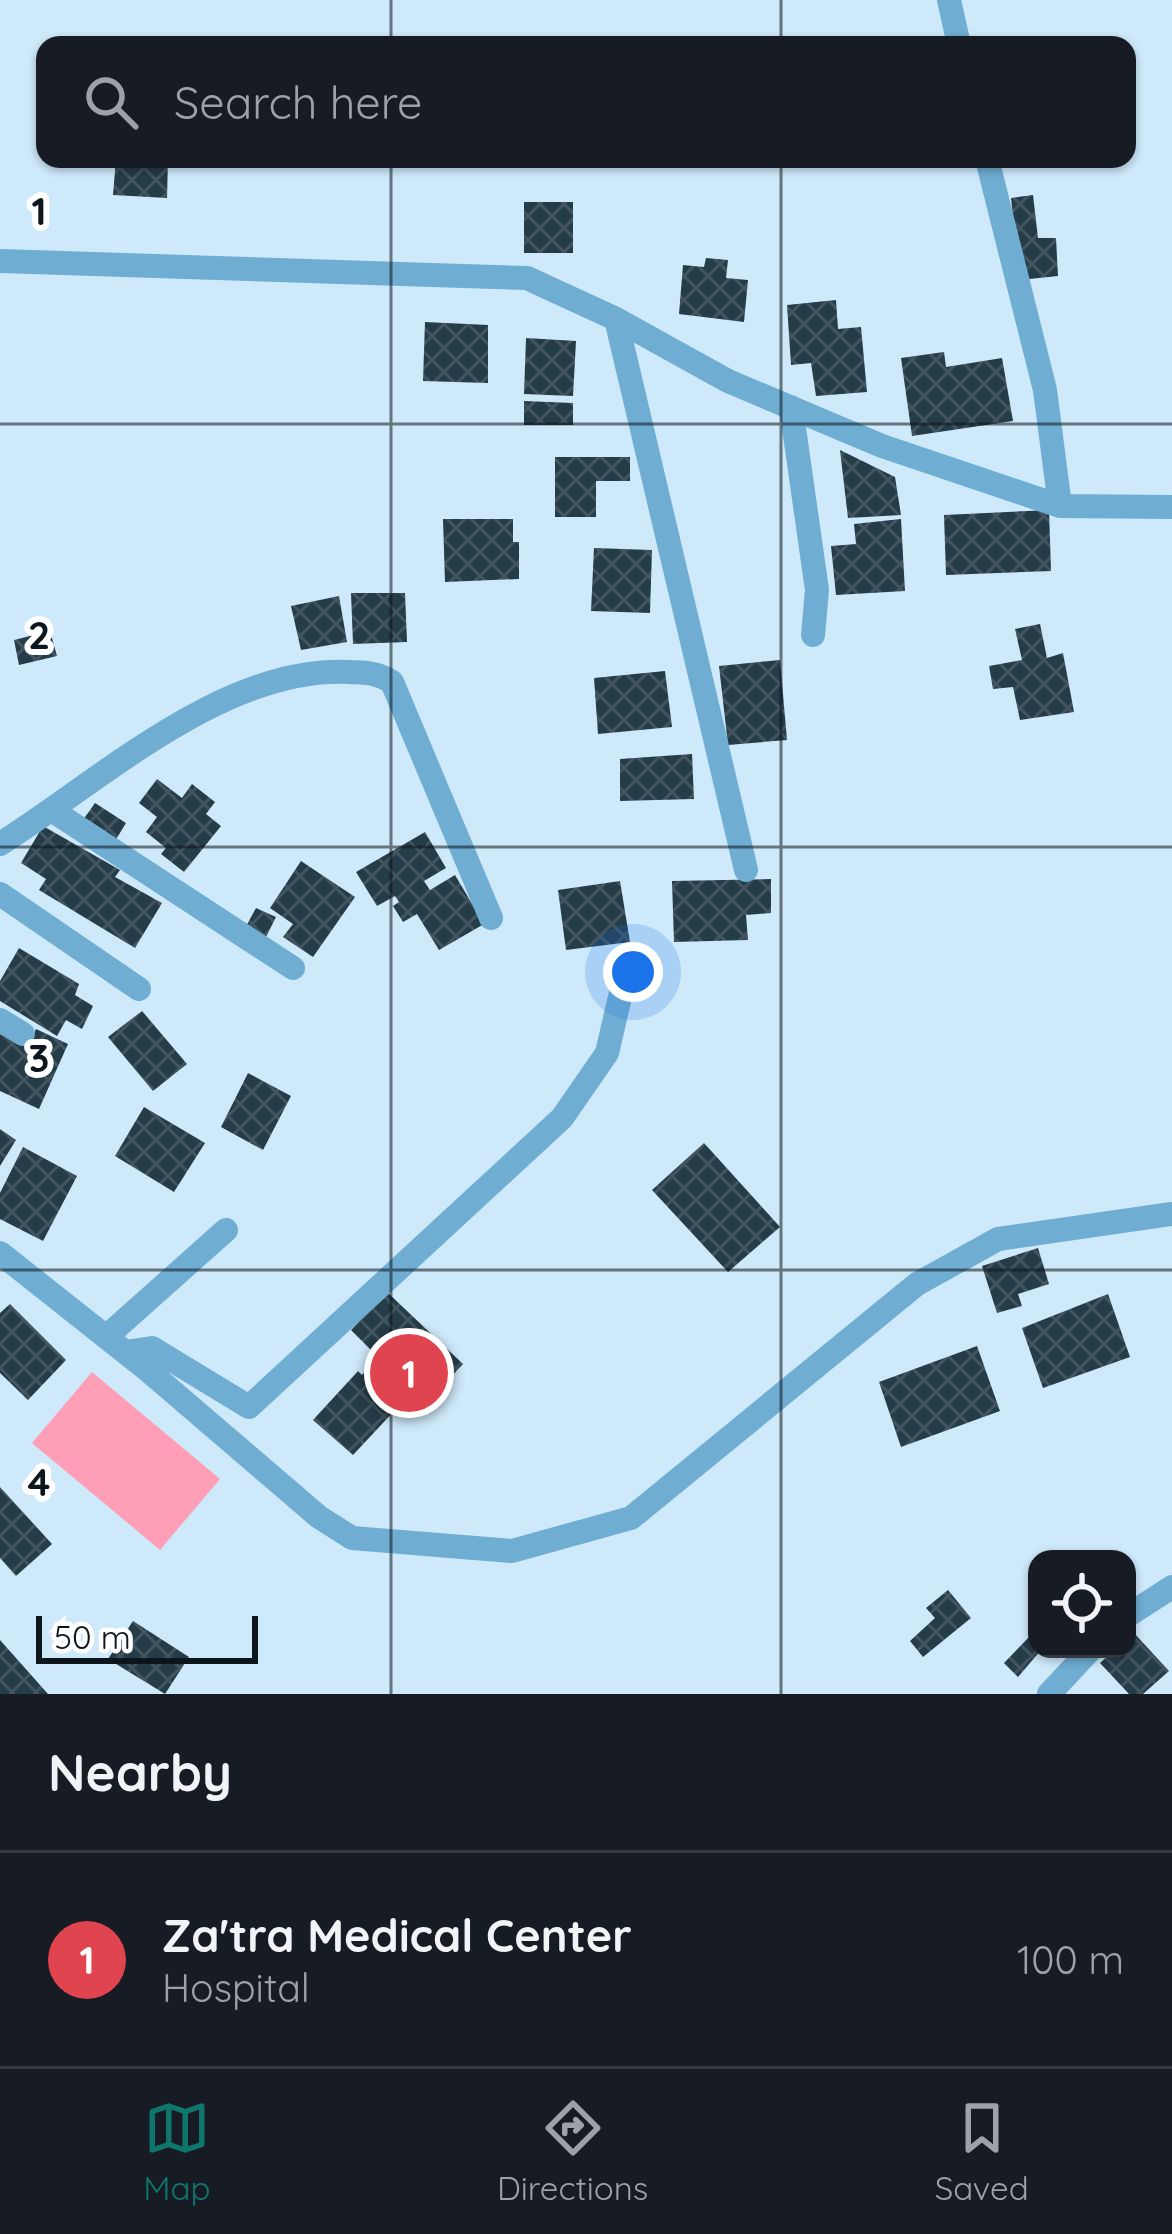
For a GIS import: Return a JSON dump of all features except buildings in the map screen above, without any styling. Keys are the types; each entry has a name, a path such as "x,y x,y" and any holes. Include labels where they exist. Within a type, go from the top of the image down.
{"street":[{"path":"949,0 957,36"},
{"path":"989,168 1045,390 1060,506"},
{"path":"0,261 527,278 616,319 728,381 882,446 1060,506 1172,507"},
{"path":"616,319 746,870"},
{"path":"791,407 817,590 813,635"},
{"path":"0,844 186,719 260,683 332,671 379,673 392,682 490,918"},
{"path":"53,811 293,968"},
{"path":"0,894 139,989"},
{"path":"116,1345 152,1348 249,1407 562,1118 607,1053 626,971"},
{"path":"0,1020 23,1034"},
{"path":"0,1253 352,1538 512,1551 631,1518 917,1284 998,1239 1172,1214"},
{"path":"116,1345 226,1230"},
{"path":"1136,1610 1172,1587"},
{"path":"1049,1694 1083,1658"}],"shaded area":[{"path":"92,1372 220,1479 160,1550 32,1443"}],"place":[{"name":"Za'tra Medical Center","path":"409,1373"}]}
